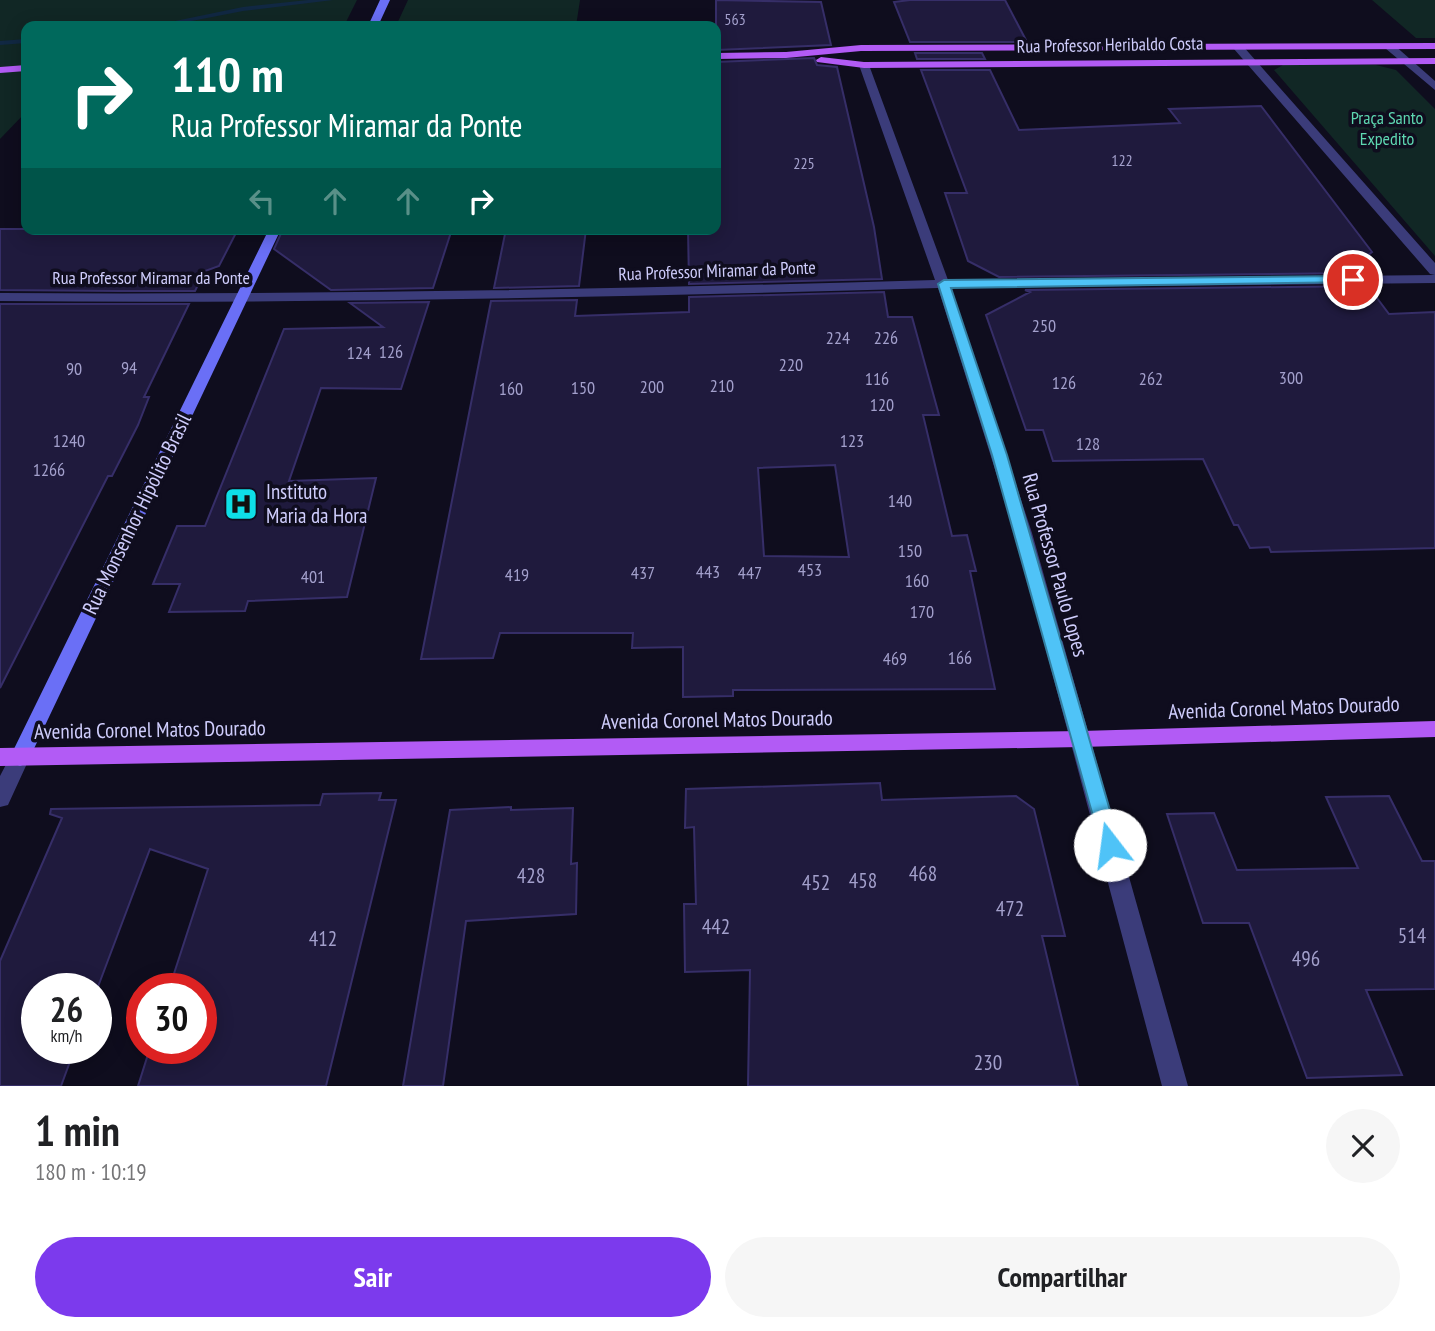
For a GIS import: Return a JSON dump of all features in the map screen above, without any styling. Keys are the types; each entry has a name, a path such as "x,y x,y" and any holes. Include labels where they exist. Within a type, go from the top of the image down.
{"main road":[{"path":"375,21 385,0"},
{"name":"Rua Professor Heribaldo Costa","path":"721,56 786,55 861,48 1435,46"},
{"name":"Rua Professor Heribaldo Costa","path":"786,55 864,65 1435,61"},
{"path":"0,70 21,68"},
{"name":"Rua Monsenhor Hipólito Brasil","path":"10,757 272,235"},
{"name":"Avenida Coronel Matos Dourado","path":"10,757 1435,729"}],"street":[{"path":"1389,46 1435,87"},
{"path":"1238,47 1435,271"},
{"name":"Rua Professor Paulo Lopes","path":"864,65 944,284 1000,455 1081,738 1175,1086"},
{"name":"Rua Professor Miramar da Ponte","path":"0,297 241,299 631,293 944,284 1435,279"},
{"name":"Rua Monsenhor Hipólito Brasil","path":"0,798 10,757"}],"green space":[{"path":"0,0 357,0 346,21 21,21 21,117 0,139"},
{"path":"408,0 580,0 577,21 398,21"},
{"path":"1372,0 1435,0 1435,38 1416,38"},
{"name":"Praça Santo Expedito","path":"1283,65 1376,65 1396,70 1435,109 1435,256 1274,70"}],"building":[{"path":"716,0 821,2 831,45 721,50 721,21 716,21"},
{"path":"1005,0 1027,42 910,42 894,2"},
{"path":"915,53 982,53 985,59 917,59"},
{"path":"814,58 817,65 837,67 874,227 882,279 689,284 688,235 721,235 721,62"},
{"path":"921,70 990,70 1019,130 1180,123 1169,109 1261,106 1372,252 1353,267 1358,273 999,277 968,261 945,193 967,193"},
{"path":"0,229 21,229 21,235 235,235 219,266 205,271 195,291 0,290"},
{"path":"280,235 450,235 433,288 331,290 274,249"},
{"path":"505,235 585,235 579,286 494,288"},
{"path":"1368,286 1389,314 1435,312 1435,548 1271,552 1269,547 1250,548 1238,525 1234,525 1203,459 1053,461 1043,430 1026,430 986,315 1030,292 1025,290"},
{"path":"884,292 888,317 912,317 939,415 923,415 952,536 967,535 976,571 970,571 995,689 733,690 733,696 683,697 683,647 632,648 633,633 500,633 493,658 421,659 491,301 577,300 575,316 689,312 689,297","holes":["835,465 849,557 764,556 758,468"]},
{"path":"429,302 401,389 321,388 289,481 376,478 347,597 248,601 245,611 169,612 180,584 153,584 177,526 205,526 284,329 383,327 350,303"},
{"path":"0,304 189,304 144,397 149,397 138,425 112,476 108,476 0,688"},
{"path":"880,783 882,800 1016,796 1034,809 1065,936 1042,936 1078,1086 748,1086 750,970 685,972 684,904 696,904 694,827 685,828 686,789"},
{"path":"381,793 379,800 396,800 326,1086 138,1086 145,1064 217,1064 217,973 174,973 208,869 150,849 103,973 21,973 21,1064 69,1064 61,1086 0,1086 0,961 62,818 50,814 51,809 320,805 323,794"},
{"path":"1389,796 1422,861 1435,861 1435,989 1366,990 1402,1075 1307,1078 1249,923 1203,923 1167,814 1214,813 1237,870 1358,868 1326,797"},
{"path":"511,807 511,810 573,808 571,864 577,863 576,914 466,921 443,1086 403,1086 450,810"}],"waterway":[{"path":"181,21 243,9 329,0"},
{"path":"0,43 21,41"}],"place":[{"name":"Instituto Maria da Hora","path":"241,504"}],"route":[{"path":"1110,845 1000,455 944,284 1353,280"}]}
